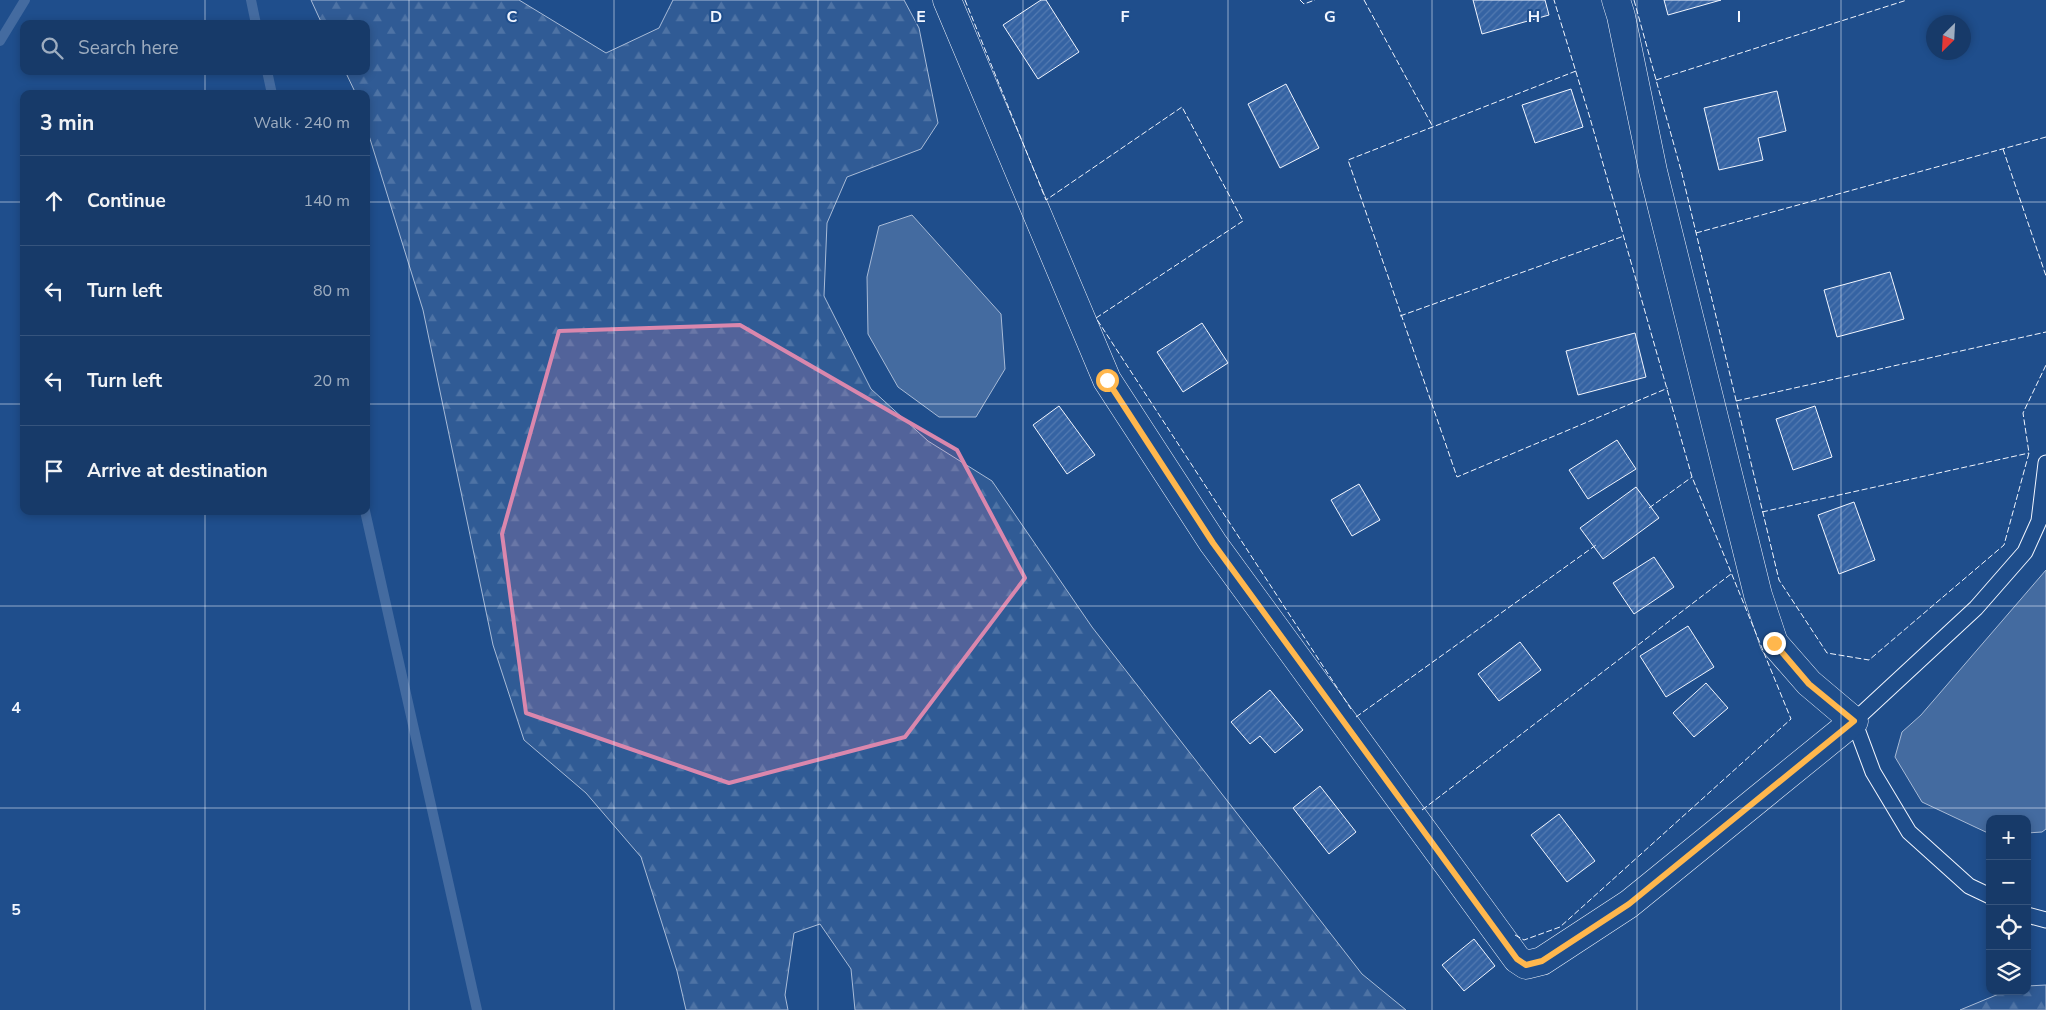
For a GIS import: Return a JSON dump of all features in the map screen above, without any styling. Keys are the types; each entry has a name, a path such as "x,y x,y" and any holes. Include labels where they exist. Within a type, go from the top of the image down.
{"street":[{"path":"947,0 1107,380 1213,543 1517,959 1526,965 1542,961 1629,904 1854,721 1809,684 1774,643 1758,595 1653,171 1622,16 1616,0"}],"lane":[{"path":"1986,894 1969,886 1909,832 1873,772 1854,721 1976,608 2025,552 2039,521 2046,464"},
{"path":"2031,916 2046,920"}],"highlighted area":[{"path":"740,325 957,450 1025,578 905,737 729,783 526,713 502,534 559,331"}],"green space":[{"path":"311,0 519,0 606,53 659,28 673,0 904,0 919,28 938,123 921,149 847,177 827,223 824,296 871,389 928,441 992,481 1092,627 1362,974 1406,1010 855,1010 851,969 820,924 794,933 785,995 788,1010 686,1010 677,971 641,857 586,793 524,740 493,645 423,310 370,139 370,90 354,90 347,75 370,75 370,20 320,20"},
{"path":"2046,985 2046,1010 1960,1010 1996,995 2031,995 2031,986"}],"shaded area":[{"path":"912,215 1001,314 1005,369 976,417 939,417 898,387 868,334 867,277 879,226"},
{"path":"2046,570 2046,829 2042,832 2031,833 2031,815 1986,815 1986,832 1922,802 1895,757 1902,732 1921,715"}],"building":[{"path":"1041,0 1046,0 1079,52 1038,79 1003,25"},
{"path":"1473,0 1545,0 1549,15 1482,34"},
{"path":"1664,0 1721,0 1668,15"},
{"path":"1286,84 1319,148 1280,168 1248,104"},
{"path":"1571,89 1583,127 1535,143 1522,105"},
{"path":"1777,91 1786,131 1758,138 1763,160 1719,170 1704,108"},
{"path":"1890,272 1904,319 1837,337 1824,290"},
{"path":"1202,323 1228,363 1183,392 1157,352"},
{"path":"1635,333 1646,377 1578,395 1566,351"},
{"path":"1059,406 1095,455 1067,474 1033,425"},
{"path":"1815,406 1832,457 1793,470 1776,419"},
{"path":"1617,440 1636,469 1588,499 1569,470"},
{"path":"1359,484 1380,520 1352,536 1331,500"},
{"path":"1636,487 1659,518 1603,559 1580,528"},
{"path":"1854,502 1875,560 1839,574 1818,515"},
{"path":"1654,557 1674,587 1634,614 1613,583"},
{"path":"1688,626 1714,667 1666,697 1640,656"},
{"path":"1520,642 1541,670 1499,701 1478,674"},
{"path":"1706,683 1728,708 1694,737 1673,713"},
{"path":"1270,690 1303,730 1275,753 1260,736 1250,744 1231,722"},
{"path":"1320,786 1356,832 1329,854 1293,808"},
{"path":"1559,814 1595,861 1567,882 1531,835"},
{"path":"1474,939 1495,966 1464,991 1442,965"}],"waterway":[{"path":"0,41 25,0"},
{"path":"251,0 255,20"},
{"path":"268,75 271,90"},
{"path":"366,515 477,1010"}],"fence":[{"path":"965,0 1046,200 1182,107 1243,221 1096,318 1351,709"},
{"path":"1300,0 1304,4 1315,0"},
{"path":"1364,0 1433,127"},
{"path":"1515,935 1524,940 1560,927 1791,719 1692,477 1590,118 1554,0"},
{"path":"1634,0 1682,174 1779,580 1827,653 1869,660 2004,545 2029,453 2023,413 2046,365"},
{"path":"1656,80 1907,0"},
{"path":"1576,71 1348,160 1457,477 1668,388"},
{"path":"1696,233 2046,137"},
{"path":"2003,149 2046,276"},
{"path":"1400,316 1624,236"},
{"path":"1736,401 2046,332"},
{"path":"1762,512 2029,453"},
{"path":"1649,508 1692,477"},
{"path":"1356,717 1596,545"},
{"path":"1422,810 1731,574"}],"route":[{"path":"1107,380 1213,543 1517,959 1526,965 1542,961 1629,904 1854,721 1809,684 1774,643"}]}
